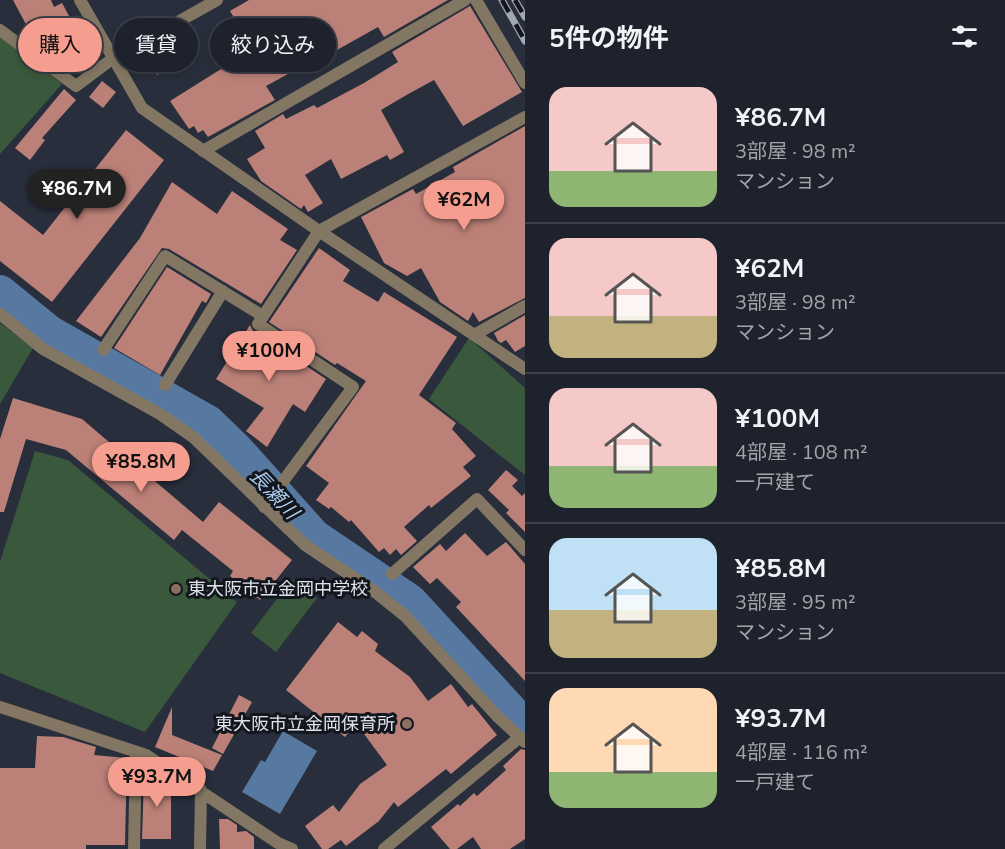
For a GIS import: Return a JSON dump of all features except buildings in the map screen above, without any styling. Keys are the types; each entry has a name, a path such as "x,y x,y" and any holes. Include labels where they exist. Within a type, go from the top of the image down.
{"street":[{"path":"80,0 142,108 319,231 525,369"},
{"path":"0,30 76,86 112,59 218,0"},
{"path":"203,151 465,0"},
{"path":"476,0 525,83"},
{"path":"267,503 353,387 258,324 319,231 525,117"},
{"path":"103,350 165,256 263,316"},
{"path":"165,385 223,291"},
{"path":"474,334 525,306"},
{"path":"0,314 43,349 160,414 193,437 267,503 305,545 374,591 405,616 497,716 522,739 384,849"},
{"path":"392,574 477,499 525,550"},
{"path":"0,707 146,755 278,843 292,849"},
{"path":"134,849 136,752"},
{"path":"200,849 201,790"}],"green space":[{"path":"0,36 18,50 18,72 46,72 62,84 0,154"},
{"path":"0,323 33,348 0,404"},
{"path":"469,338 525,388 525,475 429,399"},
{"path":"35,451 68,460 237,602 145,732 0,673 0,562"},
{"path":"292,579 317,598 276,652 251,633"}],"water":[{"path":"283,731 317,751 280,814 242,792 261,760 265,762"}],"waterway":[{"name":"長瀬川","path":"0,292 49,332 208,422 237,450 314,536 410,601 525,726"}],"railway":[{"path":"502,0 525,41"},
{"path":"515,0 525,17"}],"place":[{"name":"東大阪市立金岡中学校","path":"176,589"},
{"name":"東大阪市立金岡保育所","path":"407,724"}]}
